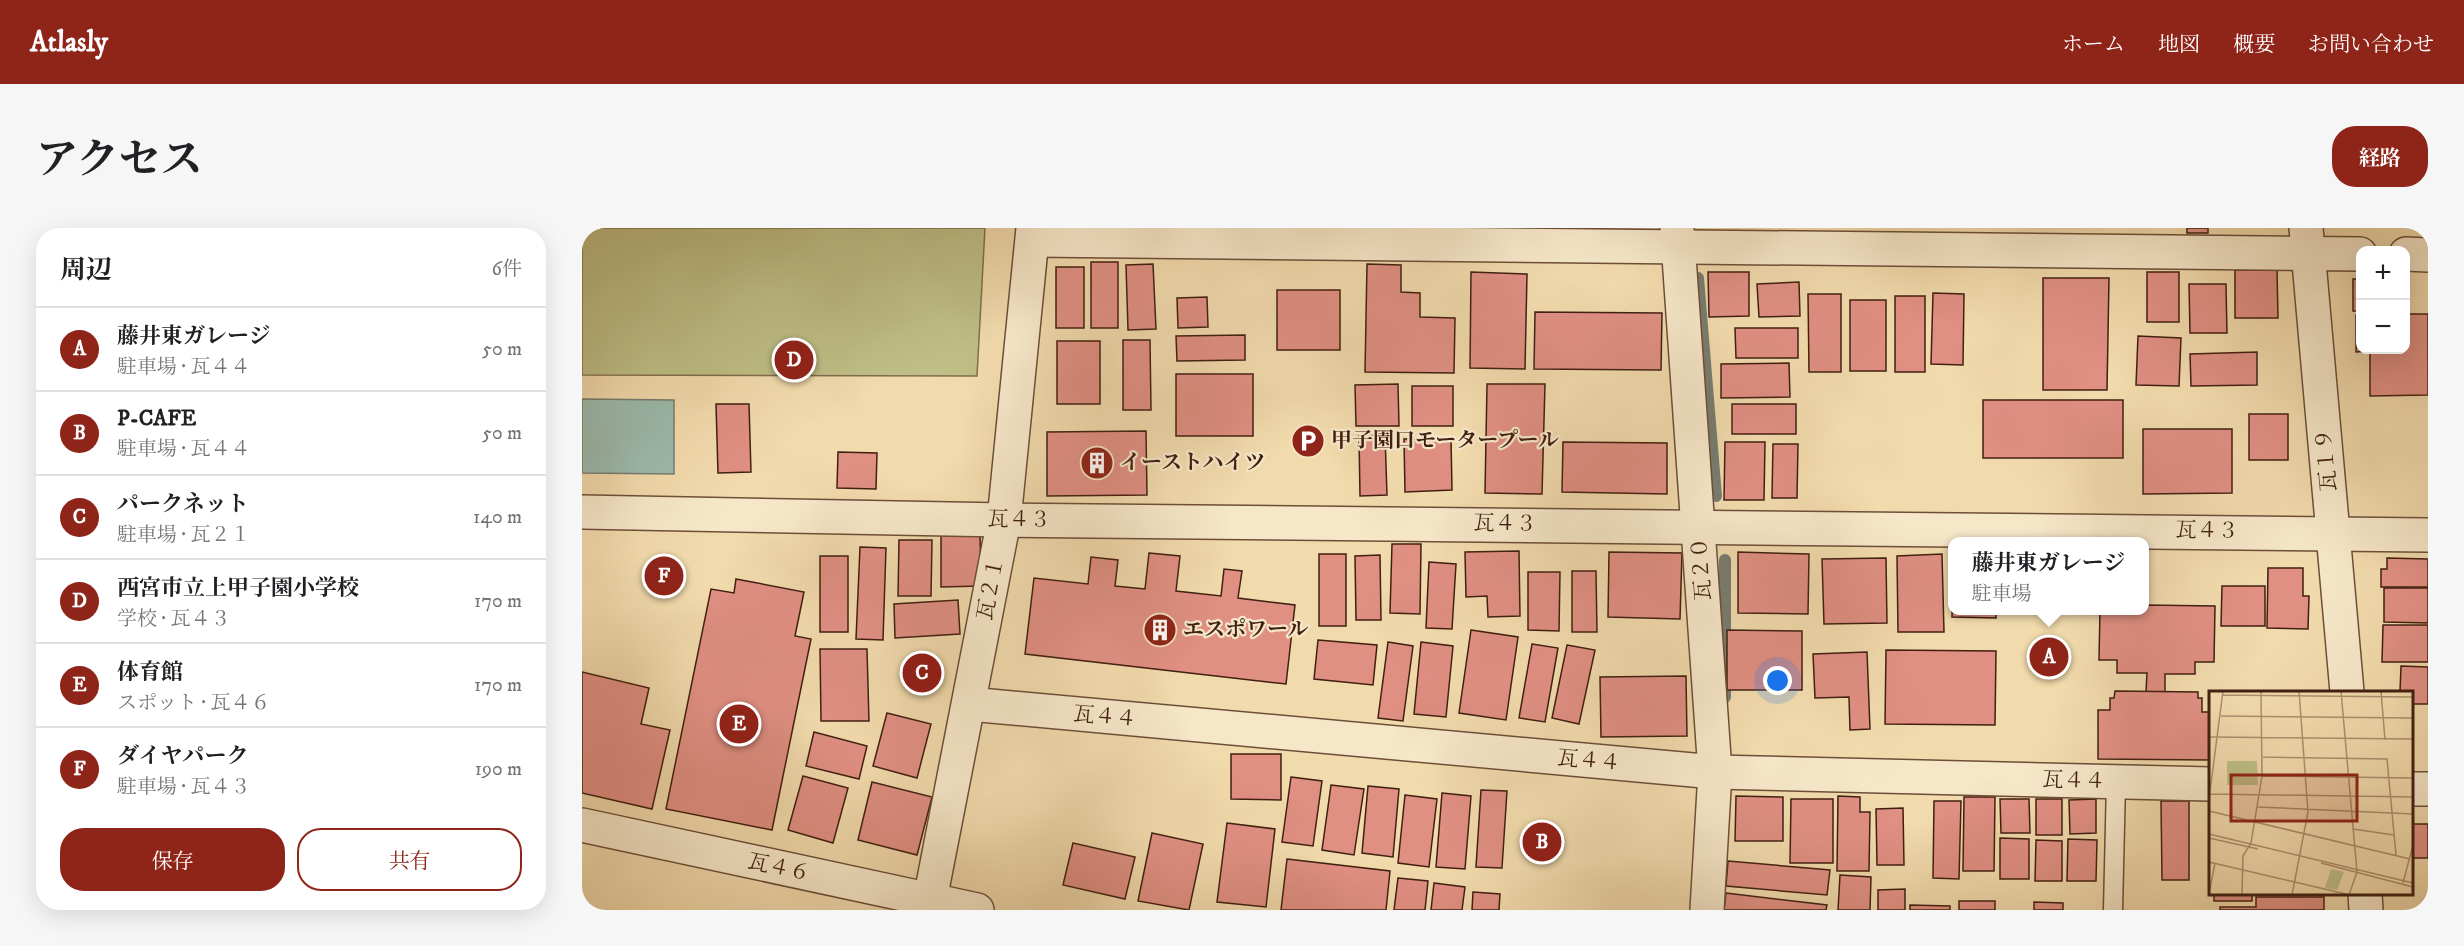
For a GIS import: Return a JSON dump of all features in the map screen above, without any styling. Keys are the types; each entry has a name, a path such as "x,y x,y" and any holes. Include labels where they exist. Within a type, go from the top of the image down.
{"street":[{"path":"1033,234 2307,241 2356,253"},
{"name":"瓦２１","path":"929,905 1004,520 1033,234"},
{"name":"瓦２０","path":"1678,238 1715,772 1707,910"},
{"name":"瓦１９","path":"2307,241 2347,691"},
{"path":"2410,254 2428,255"},
{"name":"瓦４３","path":"582,512 1004,520 2333,532 2428,535"},
{"name":"瓦４４","path":"969,704 1715,772 2209,784"},
{"name":"瓦４６","path":"582,825 929,905 977,910"},
{"path":"2365,895 2366,910"}],"lane":[{"path":"2113,910 2116,782"}],"green space":[{"path":"582,228 985,228 977,376 582,375"}],"shaded area":[{"path":"582,399 674,400 674,474 582,473"}],"building":[{"path":"2187,228 2208,228 2208,233 2187,233"},
{"path":"1091,262 1118,262 1118,328 1091,328"},
{"path":"1153,264 1156,329 1128,330 1126,265"},
{"path":"1367,264 1401,265 1401,292 1420,293 1420,317 1455,318 1454,373 1365,372"},
{"path":"1056,267 1084,267 1084,328 1056,328"},
{"path":"2235,270 2277,270 2278,318 2235,318"},
{"path":"1471,272 1527,274 1525,369 1470,368"},
{"path":"1708,272 1749,272 1749,316 1709,317"},
{"path":"2147,272 2179,272 2179,322 2147,322"},
{"path":"2043,278 2109,278 2107,390 2043,390"},
{"path":"2353,279 2356,279 2356,311 2353,311"},
{"path":"1799,282 1800,316 1759,317 1757,284"},
{"path":"2189,284 2226,284 2227,333 2190,333"},
{"path":"1277,290 1340,290 1340,350 1277,350"},
{"path":"1933,293 1964,294 1963,365 1931,364"},
{"path":"1808,294 1841,294 1841,372 1809,372"},
{"path":"1895,296 1925,296 1925,372 1895,372"},
{"path":"1207,297 1208,327 1178,328 1177,298"},
{"path":"1850,300 1886,300 1886,371 1850,371"},
{"path":"1535,312 1662,313 1661,370 1534,369"},
{"path":"2410,314 2428,314 2428,395 2370,396 2370,354 2410,354"},
{"path":"1735,328 1798,328 1798,358 1736,358"},
{"path":"1245,335 1245,360 1177,361 1176,336"},
{"path":"2138,336 2181,338 2179,386 2136,385"},
{"path":"1123,340 1150,340 1151,410 1123,410"},
{"path":"1057,341 1100,341 1100,404 1057,404"},
{"path":"2257,352 2257,385 2191,386 2190,354"},
{"path":"1789,363 1790,397 1721,398 1721,364"},
{"path":"1176,374 1253,374 1253,436 1176,436"},
{"path":"1398,384 1399,426 1356,426 1355,385"},
{"path":"1487,384 1545,384 1542,494 1485,493"},
{"path":"1412,386 1453,386 1453,426 1412,426"},
{"path":"1983,400 2123,400 2123,458 1983,458"},
{"path":"716,404 749,404 751,472 718,473"},
{"path":"1732,404 1796,404 1796,434 1732,434"},
{"path":"2249,414 2288,414 2288,460 2249,460"},
{"path":"2143,429 2232,429 2232,493 2143,494"},
{"name":"イーストハイツ","path":"1146,431 1147,495 1047,496 1047,432"},
{"path":"1385,435 1387,495 1360,496 1359,436"},
{"path":"1451,438 1452,490 1405,492 1404,439"},
{"path":"1563,442 1667,443 1667,494 1562,492"},
{"path":"1725,442 1765,442 1764,500 1724,500"},
{"path":"1773,444 1798,444 1797,498 1772,498"},
{"path":"838,452 877,453 876,489 837,488"},
{"path":"980,532 981,586 941,587 941,533"},
{"path":"899,540 932,540 931,596 898,596"},
{"path":"1392,544 1421,544 1420,614 1390,613"},
{"path":"860,547 886,548 883,640 856,639"},
{"path":"1519,551 1520,616 1488,617 1487,596 1466,597 1465,552"},
{"path":"1609,552 1682,553 1680,619 1608,617"},
{"path":"1738,552 1809,554 1808,614 1738,613"},
{"name":"エスポワール","path":"1149,553 1180,556 1176,591 1221,596 1224,569 1242,571 1238,598 1295,605 1286,684 1025,654 1034,578 1088,584 1091,557 1118,560 1115,586 1145,589"},
{"path":"1319,554 1346,554 1346,626 1319,626"},
{"path":"1942,554 1944,632 1898,632 1897,556"},
{"path":"1380,555 1381,620 1356,620 1355,556"},
{"path":"820,556 848,556 848,632 820,632"},
{"path":"1886,558 1887,623 1824,624 1822,559"},
{"path":"2387,558 2428,559 2428,587 2381,587 2381,569 2387,569"},
{"path":"1429,562 1456,564 1452,629 1426,628"},
{"path":"2268,568 2303,568 2303,596 2309,596 2308,629 2267,628"},
{"path":"1572,571 1596,571 1597,632 1572,632"},
{"path":"1528,572 1560,572 1559,631 1528,630"},
{"path":"736,579 804,592 795,636 811,639 772,830 666,809 711,589 734,593"},
{"path":"2222,586 2265,586 2265,626 2221,626"},
{"path":"2384,588 2428,588 2428,623 2384,622"},
{"path":"958,600 960,634 895,638 894,604"},
{"path":"2149,605 2215,606 2214,662 2195,662 2195,674 2165,674 2165,692 2146,692 2147,673 2117,673 2117,660 2099,660 2100,615 2149,615"},
{"path":"1952,615 1996,615 1996,618 1952,617"},
{"path":"2383,625 2428,625 2428,662 2382,662"},
{"path":"1471,630 1518,637 1506,720 1459,713"},
{"path":"1727,630 1802,631 1802,690 1727,690"},
{"path":"1318,640 1377,645 1373,685 1314,679"},
{"path":"1388,642 1413,646 1403,721 1378,718"},
{"path":"1421,642 1453,646 1446,717 1414,714"},
{"path":"1532,644 1558,648 1545,722 1519,718"},
{"path":"1567,645 1595,650 1579,724 1552,718"},
{"path":"820,649 867,649 869,721 821,721"},
{"path":"1886,650 1996,651 1995,725 1885,724"},
{"path":"1867,652 1870,729 1850,730 1849,697 1815,698 1813,654"},
{"path":"2401,666 2428,667 2428,704 2413,704 2413,691 2400,691"},
{"path":"582,672 649,688 641,724 670,730 652,809 582,793"},
{"path":"1686,676 1687,736 1601,737 1600,677"},
{"path":"2115,691 2198,692 2198,698 2202,698 2202,712 2209,712 2209,760 2098,759 2098,710 2110,710 2110,698 2114,698"},
{"path":"887,713 931,724 917,778 873,766"},
{"path":"814,732 867,746 859,779 806,766"},
{"path":"1231,754 1281,754 1281,800 1231,799"},
{"path":"803,776 848,788 833,843 788,830"},
{"path":"1291,777 1322,781 1313,846 1282,842"},
{"path":"872,782 932,797 917,855 858,840"},
{"path":"1331,785 1364,789 1354,855 1322,850"},
{"path":"1368,786 1399,789 1393,857 1362,853"},
{"path":"1481,790 1507,791 1502,868 1476,867"},
{"path":"1442,793 1471,796 1465,869 1436,867"},
{"path":"1405,795 1437,799 1429,867 1398,863"},
{"path":"1736,796 1783,797 1783,841 1735,841"},
{"path":"1838,796 1860,797 1860,812 1870,812 1869,871 1837,871"},
{"path":"1964,797 1995,797 1994,871 1963,871"},
{"path":"1791,799 1833,799 1833,863 1790,863"},
{"path":"2000,799 2029,799 2030,833 2001,833"},
{"path":"2036,799 2062,799 2062,835 2036,835"},
{"path":"2096,799 2096,833 2070,834 2069,800"},
{"path":"1934,801 1961,801 1959,879 1933,878"},
{"path":"2161,801 2189,801 2189,880 2162,880"},
{"path":"1903,808 1904,865 1877,865 1876,809"},
{"path":"1227,823 1275,829 1266,907 1217,902"},
{"path":"2413,824 2428,824 2428,858 2413,858"},
{"path":"1152,833 1203,844 1189,910 1138,901"},
{"path":"2000,838 2029,839 2029,879 2000,879"},
{"path":"2068,839 2097,840 2096,881 2067,881"},
{"path":"2036,840 2062,841 2062,881 2035,881"},
{"path":"1073,843 1135,857 1125,899 1063,885"},
{"path":"1287,859 1390,871 1386,910 1281,910"},
{"path":"1728,861 1830,870 1827,895 1726,886"},
{"path":"1840,875 1871,877 1870,910 1838,910"},
{"path":"1398,878 1428,881 1425,910 1394,910"},
{"path":"1434,883 1465,887 1462,910 1431,910"},
{"path":"1905,889 1905,910 1878,910 1878,890"},
{"path":"1473,892 1500,894 1499,910 1472,910"},
{"path":"1726,893 1827,905 1826,910 1724,910"},
{"path":"2214,895 2252,895 2252,901 2214,901"},
{"path":"2256,897 2324,897 2324,910 2220,910 2220,907 2256,907"},
{"path":"1959,901 1995,901 1995,910 1959,910"},
{"path":"2034,902 2063,903 2063,910 2034,910"},
{"path":"1910,905 1950,906 1950,910 1910,910"}],"waterway":[{"path":"1698,278 1716,496"},
{"path":"1725,560 1725,697"}],"place":[{"name":"西宮市立上甲子園小学校","path":"794,360"},
{"name":"甲子園口モータープール","path":"1308,441"},
{"name":"イーストハイツ","path":"1097,463"},
{"name":"ダイヤパーク","path":"664,576"},
{"name":"エスポワール","path":"1160,630"},
{"name":"藤井東ガレージ","path":"2049,657"},
{"name":"パークネット","path":"922,673"},
{"name":"体育館","path":"739,724"},
{"name":"P-CAFE","path":"1542,842"}]}
